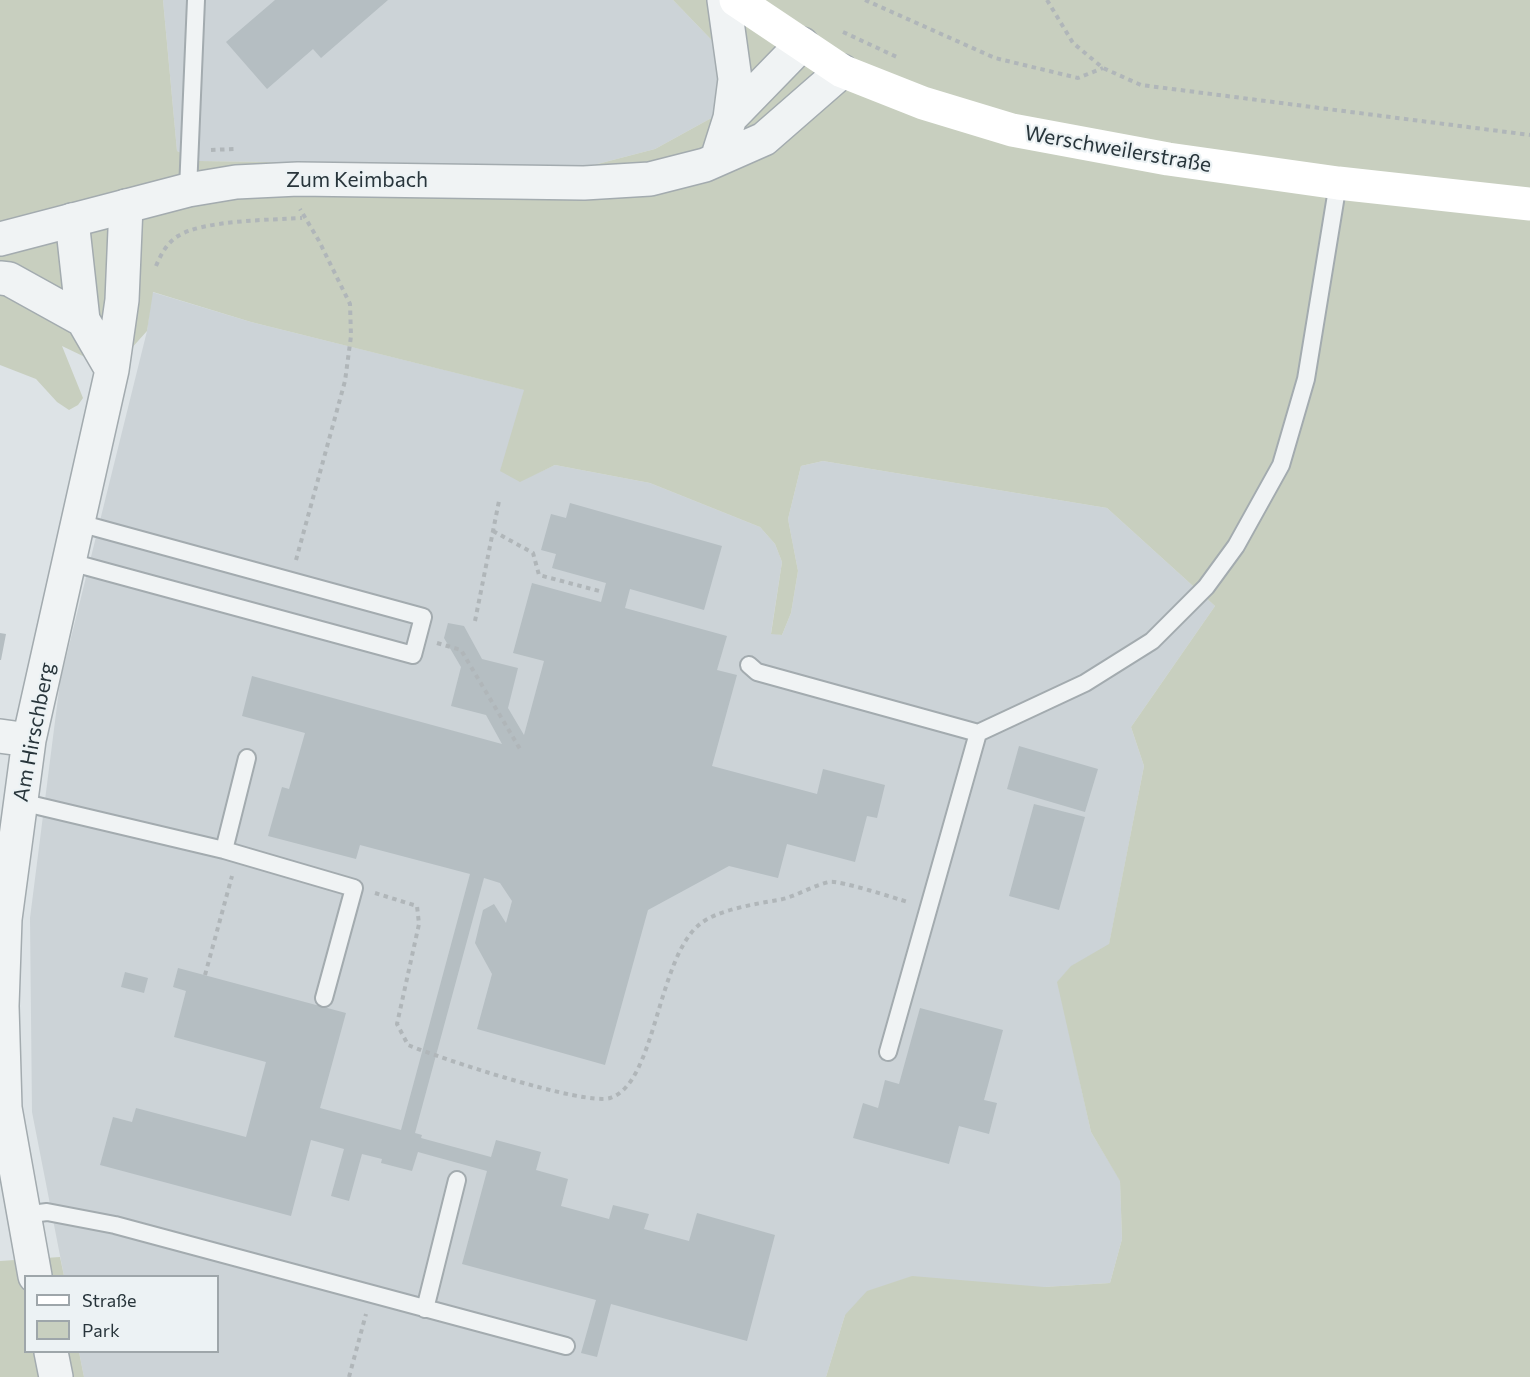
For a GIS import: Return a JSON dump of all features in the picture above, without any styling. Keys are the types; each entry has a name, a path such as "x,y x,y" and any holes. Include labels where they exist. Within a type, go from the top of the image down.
{"main road":[{"name":"Werschweilerstraße","path":"736,0 842,71 923,103 1012,130 1168,159 1338,183 1530,204"}],"street":[{"path":"717,159 730,118 735,79 724,0"},
{"path":"730,118 802,44"},
{"name":"Zum Keimbach","path":"0,239 188,190 236,183 298,179 584,183 650,179 717,159 764,139 842,71"},
{"name":"Am Hirschberg","path":"35,1275 11,1219 5,1108 2,1006 5,881 21,802 14,738 70,562 112,370 122,300 126,206"},
{"path":"72,220 83,320 112,370"},
{"path":"0,278 9,279 83,320"},
{"path":"51,1353 56,1377"}],"lane":[{"path":"188,190 189,121 196,0"},
{"path":"749,665 757,672 978,733 1085,683 1152,641 1206,587 1236,546 1281,465 1306,379 1338,183"},
{"path":"70,562 413,655 423,616 79,523"},
{"path":"888,1052 978,733"},
{"path":"231,853 247,758"},
{"path":"21,802 231,853 354,888 324,998"},
{"path":"425,1309 458,1180"},
{"path":"11,1219 47,1212 114,1225 566,1346"}],"path":[{"path":"865,0 995,58 1078,78 1103,69"},
{"path":"1047,0 1073,43 1103,69 1141,85 1530,135"},
{"path":"836,29 909,63"},
{"path":"189,121 196,130 202,147 208,150 243,149"},
{"path":"291,580 345,381 351,336 350,304 319,241 302,218 298,204 298,179"},
{"path":"153,270 163,251 178,236 198,227 302,218"},
{"path":"476,621 500,501"},
{"path":"493,531 533,554 539,575 603,592"},
{"path":"205,975 231,853"},
{"path":"354,888 393,897 417,906 419,924 397,1024 408,1046 449,1062 561,1092 609,1098 627,1088 640,1065 678,951 700,924 730,911 787,898 831,881 929,908"},
{"path":"349,1377 371,1294"}],"shaded area":[{"path":"163,0 673,0 726,55 715,116 655,149 586,167 200,161 177,151"},
{"path":"152,292 251,322 525,390 520,481 555,465 650,483 760,527 775,544 782,562 771,633 782,635 791,613 798,571 788,519 801,466 823,461 1107,508 1215,606 1131,727 1144,766 1109,945 1072,966 1058,982 1091,1132 1120,1180 1122,1239 1110,1283 1044,1287 845,1315 826,1377 84,1377 79,1353 219,1353 219,1275 64,1275 32,1112 30,918 60,682 147,331"}],"green space":[{"path":"0,0 163,0 177,151 200,161 586,167 655,149 715,116 726,55 673,0 1530,0 1530,1377 826,1377 845,1315 867,1291 912,1276 1044,1287 1110,1283 1122,1239 1120,1181 1091,1132 1057,982 1071,966 1109,944 1144,766 1131,727 1215,606 1107,508 823,461 801,466 788,519 798,571 791,613 782,635 771,634 782,562 775,544 760,527 650,483 555,465 520,482 500,471 524,390 251,322 153,292 147,331 112,370 62,346 83,398 78,405 69,410 57,402 36,379 0,365"},
{"path":"60,1257 64,1275 24,1275 24,1353 79,1353 84,1377 0,1377 0,1261"}],"building":[{"path":"275,0 388,0 321,58 313,49 267,89 226,42"},
{"path":"570,503 722,546 704,610 630,589 625,608 727,636 717,670 737,675 712,766 817,794 823,769 885,785 877,818 867,816 855,862 787,844 778,878 729,866 648,910 605,1065 477,1029 492,974 475,943 483,910 494,904 506,923 512,901 500,883 484,878 415,1133 422,1135 421,1138 491,1157 496,1140 541,1152 536,1170 568,1179 561,1206 609,1219 613,1205 649,1214 644,1229 689,1241 697,1213 775,1235 747,1341 611,1304 597,1357 581,1353 596,1300 462,1264 487,1171 418,1152 412,1171 381,1163 382,1159 362,1154 349,1201 331,1196 344,1149 311,1140 291,1216 100,1165 113,1117 132,1122 136,1108 246,1137 266,1062 174,1037 186,991 173,987 178,968 346,1013 320,1108 401,1130 470,874 360,845 356,859 268,836 282,787 289,789 305,733 242,716 252,676 502,744 486,715 451,706 461,667 444,638 448,623 464,626 482,659 518,668 508,708 524,735 544,661 513,653 532,583 601,602 606,583 552,568 556,554 541,550 551,514 566,518"},
{"path":"0,633 6,634 1,660 0,660"},
{"path":"1019,746 1098,769 1085,812 1007,789"},
{"path":"1034,804 1085,817 1059,910 1009,896"},
{"path":"125,972 148,978 144,993 121,987"},
{"path":"920,1008 1003,1030 984,1100 997,1103 989,1134 959,1126 949,1164 853,1138 863,1103 878,1108 885,1080 899,1084"}]}
